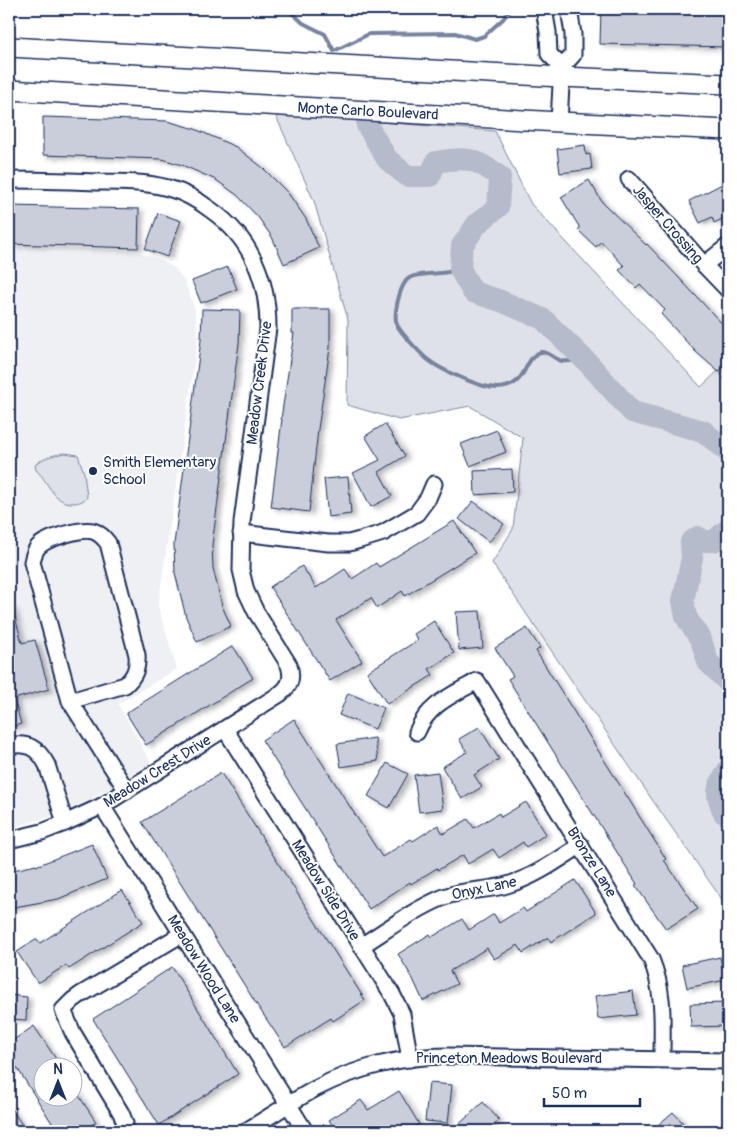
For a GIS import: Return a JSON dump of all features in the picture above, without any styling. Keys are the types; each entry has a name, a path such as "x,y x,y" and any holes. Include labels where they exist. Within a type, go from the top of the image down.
{"main road":[{"path":"9,47 561,72 728,84"},
{"name":"Monte Carlo Boulevard","path":"9,90 728,130"}],"street":[{"path":"544,9 549,54 561,72"},
{"path":"559,122 561,72 573,56 573,34 569,9"},
{"name":"Jasper Crossing","path":"629,179 728,290"},
{"name":"Meadow Creek Drive","path":"9,180 141,183 168,188 194,199 216,214 234,230 248,247 257,265 262,282 268,328 241,533 240,558 244,586 256,612 289,665 292,680"},
{"path":"704,264 728,246"},
{"path":"241,533 328,543 360,540 382,533 417,513 428,498 434,484"},
{"path":"70,701 125,685 131,679 138,664 108,543 93,531 79,531 44,542 38,547 32,562 70,701 127,790"},
{"name":"Meadow Crest Drive","path":"9,840 65,824 102,806 280,694 288,687 292,680"},
{"name":"Bronze Lane","path":"417,732 421,722 432,708 477,680 646,948 654,967 662,1003 662,1058"},
{"name":"Meadow Side Drive","path":"225,729 397,1004 406,1029 410,1059"},
{"path":"9,746 25,744 33,747 42,757 65,824"},
{"name":"Meadow Wood Lane","path":"102,806 305,1131"},
{"name":"Onyx Lane","path":"361,946 428,904 452,894 495,888 519,881 541,871 581,845"},
{"path":"124,1131 125,1123 121,1112 73,1033 64,1010 80,995 182,934"},
{"name":"Princeton Meadows Boulevard","path":"246,1131 316,1088 372,1067 410,1059 448,1056 662,1058 728,1061"}],"shaded area":[{"path":"275,114 495,131 531,204 701,387 719,370 728,386 728,908 492,563 513,529 523,438 470,406 399,420 347,405 348,320 314,201"},
{"name":"Smith Elementary School","path":"9,247 117,250 140,253 159,259 176,269 185,282 195,309 198,337 158,606 177,669 118,704 151,763 96,797 53,816 9,828"},
{"path":"65,453 78,455 84,473 87,497 79,502 73,503 60,500 36,470 35,465 42,460"}],"building":[{"path":"601,9 728,9 728,47 600,44"},
{"path":"43,117 167,121 195,129 236,147 262,167 288,193 306,219 319,248 284,264 272,237 258,217 237,195 216,180 182,165 162,159 43,155"},
{"path":"585,145 586,155 590,154 592,169 560,173 557,149"},
{"path":"589,180 602,202 647,244 728,330 728,361 719,372 696,352 661,314 665,310 640,284 636,288 619,270 624,266 601,241 596,247 578,230 580,228 561,197"},
{"path":"728,181 728,216 714,223 712,217 700,223 689,201"},
{"path":"9,206 139,209 138,248 9,244"},
{"path":"158,213 181,221 167,257 145,249"},
{"path":"228,267 237,289 201,303 192,281"},
{"path":"202,309 240,310 239,343 212,545 213,568 222,606 231,626 197,642 186,617 175,573 174,544 201,340"},
{"path":"292,309 330,309 330,348 318,429 309,512 271,507 281,419 294,333 292,333"},
{"path":"385,424 405,456 379,472 392,496 371,507 353,473 380,460 365,436"},
{"path":"497,430 506,452 470,466 461,444"},
{"path":"512,469 513,492 475,495 474,471"},
{"path":"348,477 351,514 328,517 324,479"},
{"path":"473,501 504,524 489,542 459,519"},
{"path":"454,521 475,553 405,596 402,591 377,608 371,598 336,620 362,661 330,681 270,587 302,566 316,588 345,569 352,579 376,563 379,567"},
{"path":"12,606 22,643 35,640 49,689 14,699 21,724 9,727 9,607"},
{"path":"480,611 483,648 459,650 456,612"},
{"path":"434,621 454,653 429,669 433,675 387,704 367,672 418,640 414,634"},
{"path":"527,628 540,648 536,651 666,859 664,860 698,909 666,929 635,885 637,884 508,679 513,676 495,648"},
{"path":"233,646 253,678 146,745 126,713"},
{"path":"348,693 384,708 375,729 339,715"},
{"path":"294,719 382,857 438,825 443,834 468,819 474,828 499,813 501,817 526,802 546,834 526,847 523,842 499,858 493,849 468,864 463,855 411,884 410,882 369,909 262,740"},
{"path":"479,727 499,759 474,775 482,787 462,799 442,767 467,752 459,739"},
{"path":"375,738 378,761 341,767 337,744"},
{"path":"387,763 408,774 389,808 368,796"},
{"path":"438,772 443,809 419,812 414,775"},
{"path":"221,773 365,1000 333,1021 331,1018 285,1047 142,822"},
{"path":"92,844 107,879 58,899 9,908 9,871 36,866"},
{"path":"575,880 596,913 551,942 548,937 523,953 518,945 494,959 487,948 450,971 457,984 423,1001 413,979 398,954 430,934 432,937 462,919 469,930 494,914 499,923 523,908 526,912"},
{"path":"122,890 143,922 69,969 66,965 38,983 17,952 37,939 40,943"},
{"path":"720,957 725,980 687,988 682,965"},
{"path":"172,967 238,1074 159,1125 93,1019"},
{"path":"633,991 636,1015 598,1019 595,996"},
{"path":"9,995 27,997 26,1020 9,1019"},
{"path":"728,1003 728,1026 691,1027 690,1004"},
{"path":"34,1026 55,1058 32,1058 32,1091 16,1066 9,1071 9,1043"},
{"path":"429,1083 452,1085 448,1123 425,1121"},
{"path":"399,1091 419,1124 407,1131 336,1131 329,1120 361,1100 368,1110"},
{"path":"82,1100 96,1122 81,1131 57,1131 42,1108 82,1108"},
{"path":"483,1102 499,1120 487,1131 452,1131"},
{"path":"9,1105 26,1131 9,1131"},
{"path":"673,1112 683,1123 674,1131 651,1131"}],"waterway":[{"path":"288,9 303,23 325,34 334,51 369,34 455,33 475,39 484,36 511,9"},
{"path":"367,125 387,159 407,176 430,176 436,162 463,159 477,162 500,177 498,207 477,224 462,246 460,269 473,292 501,301 543,319 589,364 632,412 703,431 728,452"},
{"path":"460,269 415,276 406,281 401,290 396,309 397,325 406,338 427,359 461,378 497,388 507,387 519,379 533,357 541,352 562,361 585,360"},
{"path":"728,529 714,541 703,541 698,537 691,542 692,558 683,601 686,617 701,640 708,662 728,682"},
{"path":"728,770 718,791 724,813 728,815"}],"place":[{"name":"Smith Elementary School","path":"93,471"}]}
